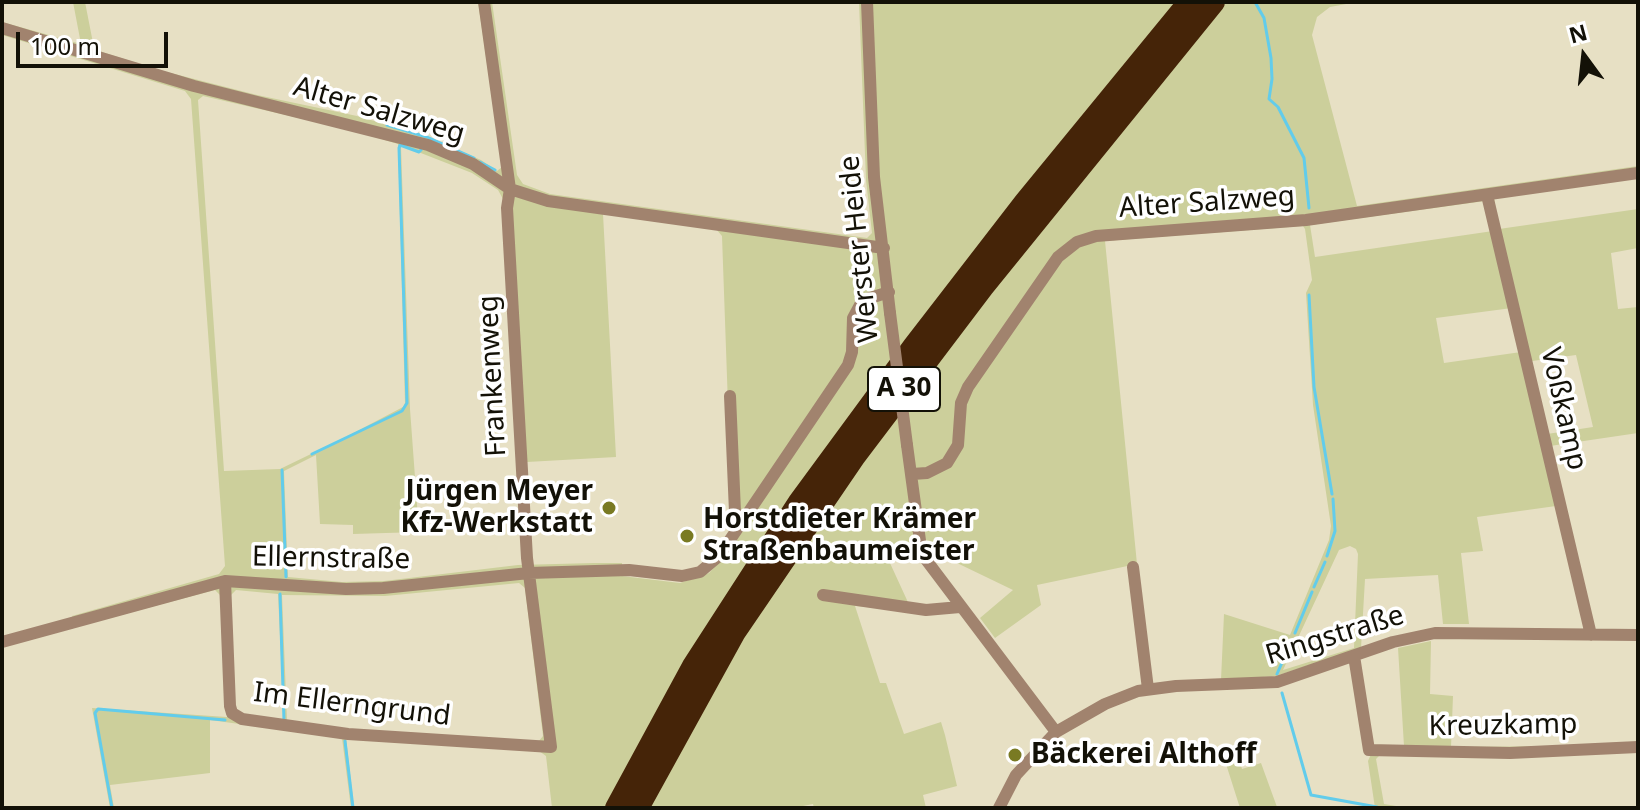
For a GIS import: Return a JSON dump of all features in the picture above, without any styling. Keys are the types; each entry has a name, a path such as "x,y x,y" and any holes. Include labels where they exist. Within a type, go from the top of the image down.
{"highway":[{"name":"A 30","path":"616,808 693,666 799,502 896,369 1025,202 1189,2"},
{"name":"A 30","path":"638,808 735,632 855,456 992,275 1214,2"}],"street":[{"name":"Frankenweg","path":"484,2 510,189 507,208 529,573 551,747"},
{"name":"Werster Heide","path":"867,2 874,177 921,548 960,607 1056,732"},
{"name":"Alter Salzweg","path":"2,28 194,86 428,145 473,164 510,189 548,201 884,248"},
{"name":"Alter Salzweg","path":"912,474 927,473 947,463 958,445 961,403 968,387 1058,257 1077,242 1100,235 1306,220 1638,173"},
{"name":"Voßkamp","path":"1487,195 1591,635"},
{"name":"Ellernstraße","path":"2,642 225,581 346,589 529,573 629,570 692,576 719,556 848,365 852,352 853,318 860,305 867,299 889,292"},
{"path":"730,396 735,512 742,521"},
{"path":"1133,567 1148,689"},
{"name":"Im Ellerngrund","path":"225,581 230,706 232,713 242,719 348,734 551,747"},
{"path":"823,595 926,610 960,607"},
{"name":"Ringstraße","path":"999,808 1016,775 1056,732 1122,696 1148,689 1277,682 1393,642 1435,633 1638,635"},
{"name":"Kreuzkamp","path":"1354,656 1369,750 1510,753 1638,747"}],"green space":[{"path":"73,2 85,2 93,43 99,51 159,70 357,116 426,136 481,160 497,171 502,167 478,2 492,2 517,175 523,184 550,194 867,238 872,233 866,180 859,2 1357,2 1330,7 1317,17 1312,35 1357,206 1638,166 1638,178 1494,198 1499,229 1638,209 1638,248 1611,253 1618,309 1638,307 1638,433 1550,446 1556,506 1477,517 1483,551 1461,553 1469,624 1443,624 1438,575 1365,579 1361,648 1276,676 1221,680 1224,614 1290,635 1329,540 1331,526 1313,405 1306,293 1312,280 1305,229 1303,226 1105,241 1137,564 1037,585 1041,605 995,638 980,618 1013,590 930,550 884,550 912,611 855,606 880,683 886,683 904,734 941,722 957,786 923,795 926,808 814,808 813,804 793,808 552,808 546,756 539,751 346,738 354,808 351,808 342,738 210,720 210,773 110,785 114,808 110,808 92,708 227,717 221,596 215,590 75,627 72,616 219,574 225,566 191,99 185,91 2,35 2,22 81,44","holes":["203,96 398,144 403,407 280,469 224,471 198,100","401,147 472,173 498,190 503,199 527,462 616,457 603,214 716,229 722,236 731,490 746,525 709,573 680,583 622,576 622,563 594,563 518,565 384,581 342,582 288,577 284,471 316,455 320,524 353,525 353,534 419,532 410,409","1485,201 1493,231 1315,257 1310,225","1512,308 1521,352 1444,363 1436,318","1576,355 1593,427 1547,434 1532,361","1350,546 1356,549 1354,648 1283,670 1339,550","519,583 525,588 543,736 538,742 346,729 287,721 282,595 385,596","236,590 278,594 284,720 242,714 235,708 230,596"]},
{"path":"1431,641 1430,694 1453,696 1451,747 1562,746 1379,756 1376,759 1384,804 1408,808 1375,808 1368,761 1375,745 1404,746 1398,648"},
{"path":"1240,762 1242,769 1261,763 1277,807 1240,808 1226,764"}],"waterway":[{"path":"1255,2 1264,18 1271,58 1269,99 1278,107 1304,158 1309,208"},
{"path":"387,125 427,137 474,158"},
{"path":"312,454 402,411 407,403 399,148 400,145 419,152 421,150"},
{"path":"480,162 495,170"},
{"path":"1309,295 1314,387 1332,494"},
{"path":"282,470 286,577"},
{"path":"1327,556 1335,531 1333,499"},
{"path":"1314,587 1325,562"},
{"path":"1295,633 1312,592"},
{"path":"280,594 284,721"},
{"path":"1277,674 1291,642"},
{"path":"1282,693 1311,795 1377,807"},
{"path":"112,808 95,713 98,709 225,720"},
{"path":"345,741 353,808"}],"place":[{"name":"Jürgen Meyer Kfz-Werkstatt","path":"609,508"},
{"name":"Horstdieter Krämer Straßenbaumeister","path":"687,536"},
{"name":"Bäckerei Althoff","path":"1015,755"}]}
